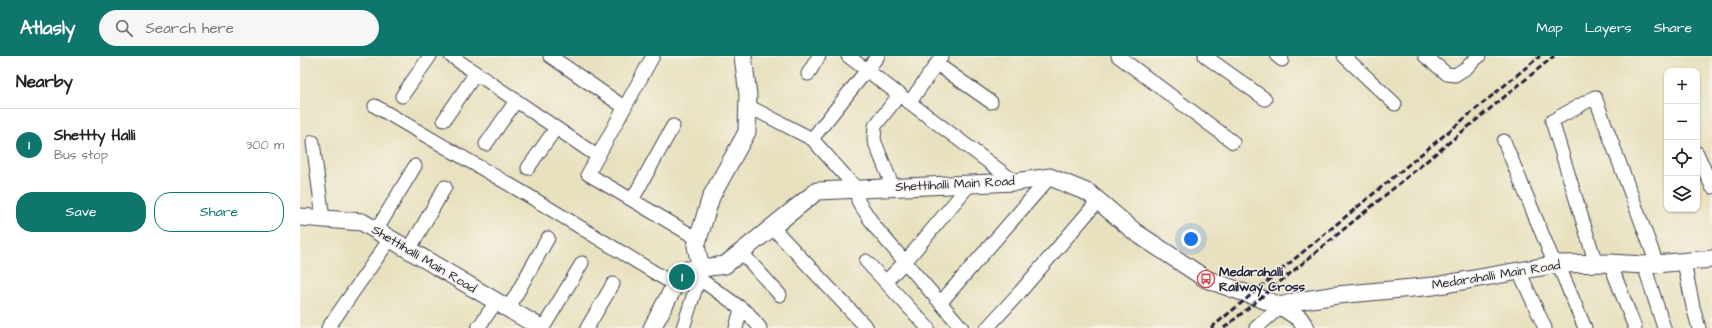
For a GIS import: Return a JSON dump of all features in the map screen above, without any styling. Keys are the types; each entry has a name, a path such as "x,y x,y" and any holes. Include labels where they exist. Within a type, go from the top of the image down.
{"street":[{"path":"402,96 430,56"},
{"path":"451,56 597,156"},
{"path":"550,56 624,107"},
{"path":"653,56 588,174 698,239"},
{"path":"683,328 696,272 696,246 711,197 747,132 748,95 743,56"},
{"path":"808,74 819,56"},
{"path":"848,56 1015,182"},
{"path":"812,139 878,56"},
{"path":"1118,56 1132,60 1233,142"},
{"path":"1205,56 1265,99"},
{"path":"1344,56 1395,104"},
{"path":"1425,56 1447,74 1455,75 1466,68 1479,56"},
{"path":"910,102 939,60 991,102"},
{"path":"444,120 476,73"},
{"path":"894,188 874,140 875,126 900,94"},
{"path":"1635,328 1603,264 1552,121 1595,97 1651,265 1664,328"},
{"path":"486,144 516,101"},
{"path":"374,106 535,200 675,285"},
{"path":"748,106 812,139 857,190 858,201 875,227 962,328"},
{"path":"632,200 674,126"},
{"path":"528,168 556,128"},
{"path":"1504,140 1585,328"},
{"path":"313,142 323,219"},
{"path":"1700,160 1712,187"},
{"path":"328,328 383,235 415,166"},
{"path":"941,302 1050,177 1088,193 1135,232 1206,278 1281,306 1299,318 1306,328"},
{"name":"Shettihalli Main Road","path":"696,272 726,265 817,191 1015,182 1050,177"},
{"path":"885,282 905,262 970,184"},
{"path":"408,250 445,186"},
{"path":"987,328 1098,201"},
{"name":"Shettihalli Main Road","path":"300,217 362,222 502,306 542,328"},
{"path":"772,227 867,328"},
{"path":"478,328 502,306 548,238"},
{"path":"741,252 780,295"},
{"name":"Medarahalli Main Road","path":"1281,306 1298,300 1434,286 1557,265 1651,265 1712,259"},
{"path":"866,261 928,328"},
{"path":"1684,262 1699,328"},
{"path":"542,328 582,263"},
{"path":"1519,271 1545,328"},
{"path":"652,328 675,285 696,272"},
{"path":"696,272 748,313 760,328"},
{"path":"587,328 613,284"},
{"path":"1256,328 1281,306"},
{"path":"736,328 741,309"}],"railway":[{"path":"1211,328 1540,56"},
{"path":"1224,328 1554,56"}],"place":[{"name":"Shettty Halli","path":"682,277"},
{"name":"Medarahalli Railway Cross","path":"1206,279"}]}
